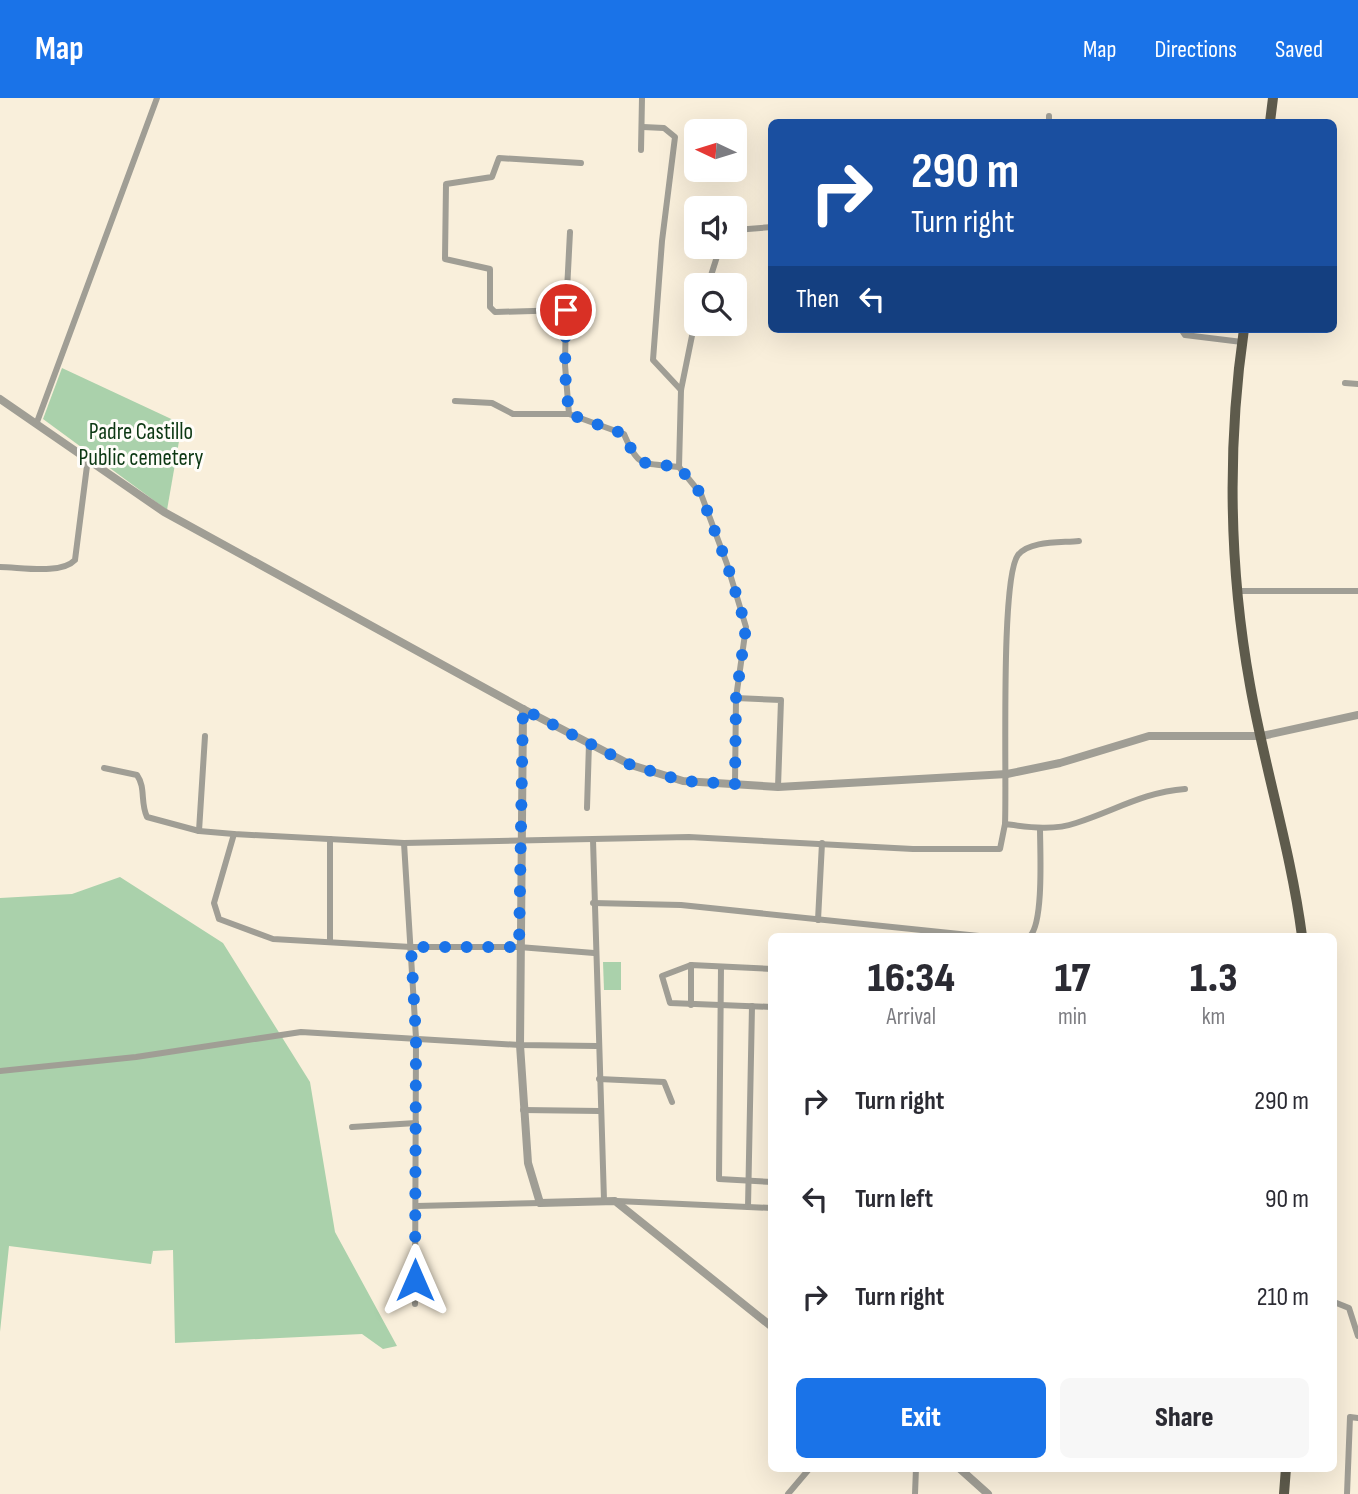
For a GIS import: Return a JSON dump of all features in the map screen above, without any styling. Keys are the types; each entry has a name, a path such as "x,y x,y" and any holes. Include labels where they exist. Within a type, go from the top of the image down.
{"main road":[{"path":"1270,119 1273,98"},
{"path":"1243,333 1233,485 1238,591 1250,686 1293,877 1302,933"},
{"path":"1284,1494 1286,1472"}],"street":[{"path":"37,422 157,98"},
{"path":"641,150 642,98"},
{"path":"643,127 664,128 675,137 662,241 653,360 681,390"},
{"path":"566,310 495,312 490,307 493,271 446,259 446,184 492,177 499,158 581,163"},
{"path":"747,229 768,227"},
{"path":"569,414 565,373 570,232"},
{"path":"1184,333 1242,342"},
{"path":"692,336 681,390 679,467 701,494 727,564 746,627 736,698 735,784"},
{"path":"1345,383 1358,384"},
{"path":"0,399 164,512 523,709 631,765 683,781 778,787 1007,774 1060,763 1149,736 1262,736 1358,715"},
{"path":"454,401 492,403 513,414 569,414 624,434 634,457 640,463 679,467"},
{"path":"0,567 59,567 75,560 88,458"},
{"path":"104,768 137,775 143,783 144,809 148,817 199,831 234,835 404,843 689,837 913,849 1000,849 1005,824 1007,774 1006,658 1011,573 1017,556 1028,547 1079,541"},
{"path":"1238,591 1358,591"},
{"path":"736,698 781,700 778,787"},
{"path":"523,709 520,1045 528,1163 540,1203"},
{"path":"199,831 205,736"},
{"path":"587,808 589,743"},
{"path":"1005,824 1040,828 1077,823 1160,791 1185,789"},
{"path":"1033,933 1038,906 1040,828"},
{"path":"234,835 214,904 219,919 273,939 411,947 519,947 594,953"},
{"path":"330,839 330,941"},
{"path":"593,840 594,953 604,1200"},
{"path":"404,843 416,1038 415,1304"},
{"path":"818,920 822,843"},
{"path":"593,903 681,905 949,933"},
{"path":"691,965 691,1005"},
{"path":"768,969 691,965 662,976 670,1003 768,1007"},
{"path":"721,967 719,1179 768,1182"},
{"path":"748,1207 752,1006"},
{"path":"0,1071 136,1057 301,1032 520,1045 597,1046"},
{"path":"599,1079 664,1082 672,1102"},
{"path":"523,1110 600,1111"},
{"path":"352,1127 416,1123"},
{"path":"416,1206 604,1200 768,1208"},
{"path":"615,1201 768,1324"},
{"path":"1337,1303 1349,1308 1358,1336"},
{"path":"1347,1494 1350,1417 1358,1418"},
{"path":"788,1494 807,1472"},
{"path":"915,1494 916,1472"},
{"path":"963,1472 987,1494"}],"green space":[{"name":"Padre Castillo Public cemetery","path":"62,368 182,424 167,510 43,419"},
{"path":"120,877 223,943 310,1082 335,1232 397,1346 383,1349 362,1334 175,1343 173,1250 153,1251 151,1264 9,1246 0,1332 0,898 72,894"},
{"path":"603,962 621,962 621,990 604,990"}],"route":[{"path":"415,1280 416,1038 411,947 519,947 523,709 631,765 683,781 735,784 736,698 739,661 746,627 727,564 701,494 679,467 640,463 634,457 624,434 569,414 565,373 566,310"}]}
